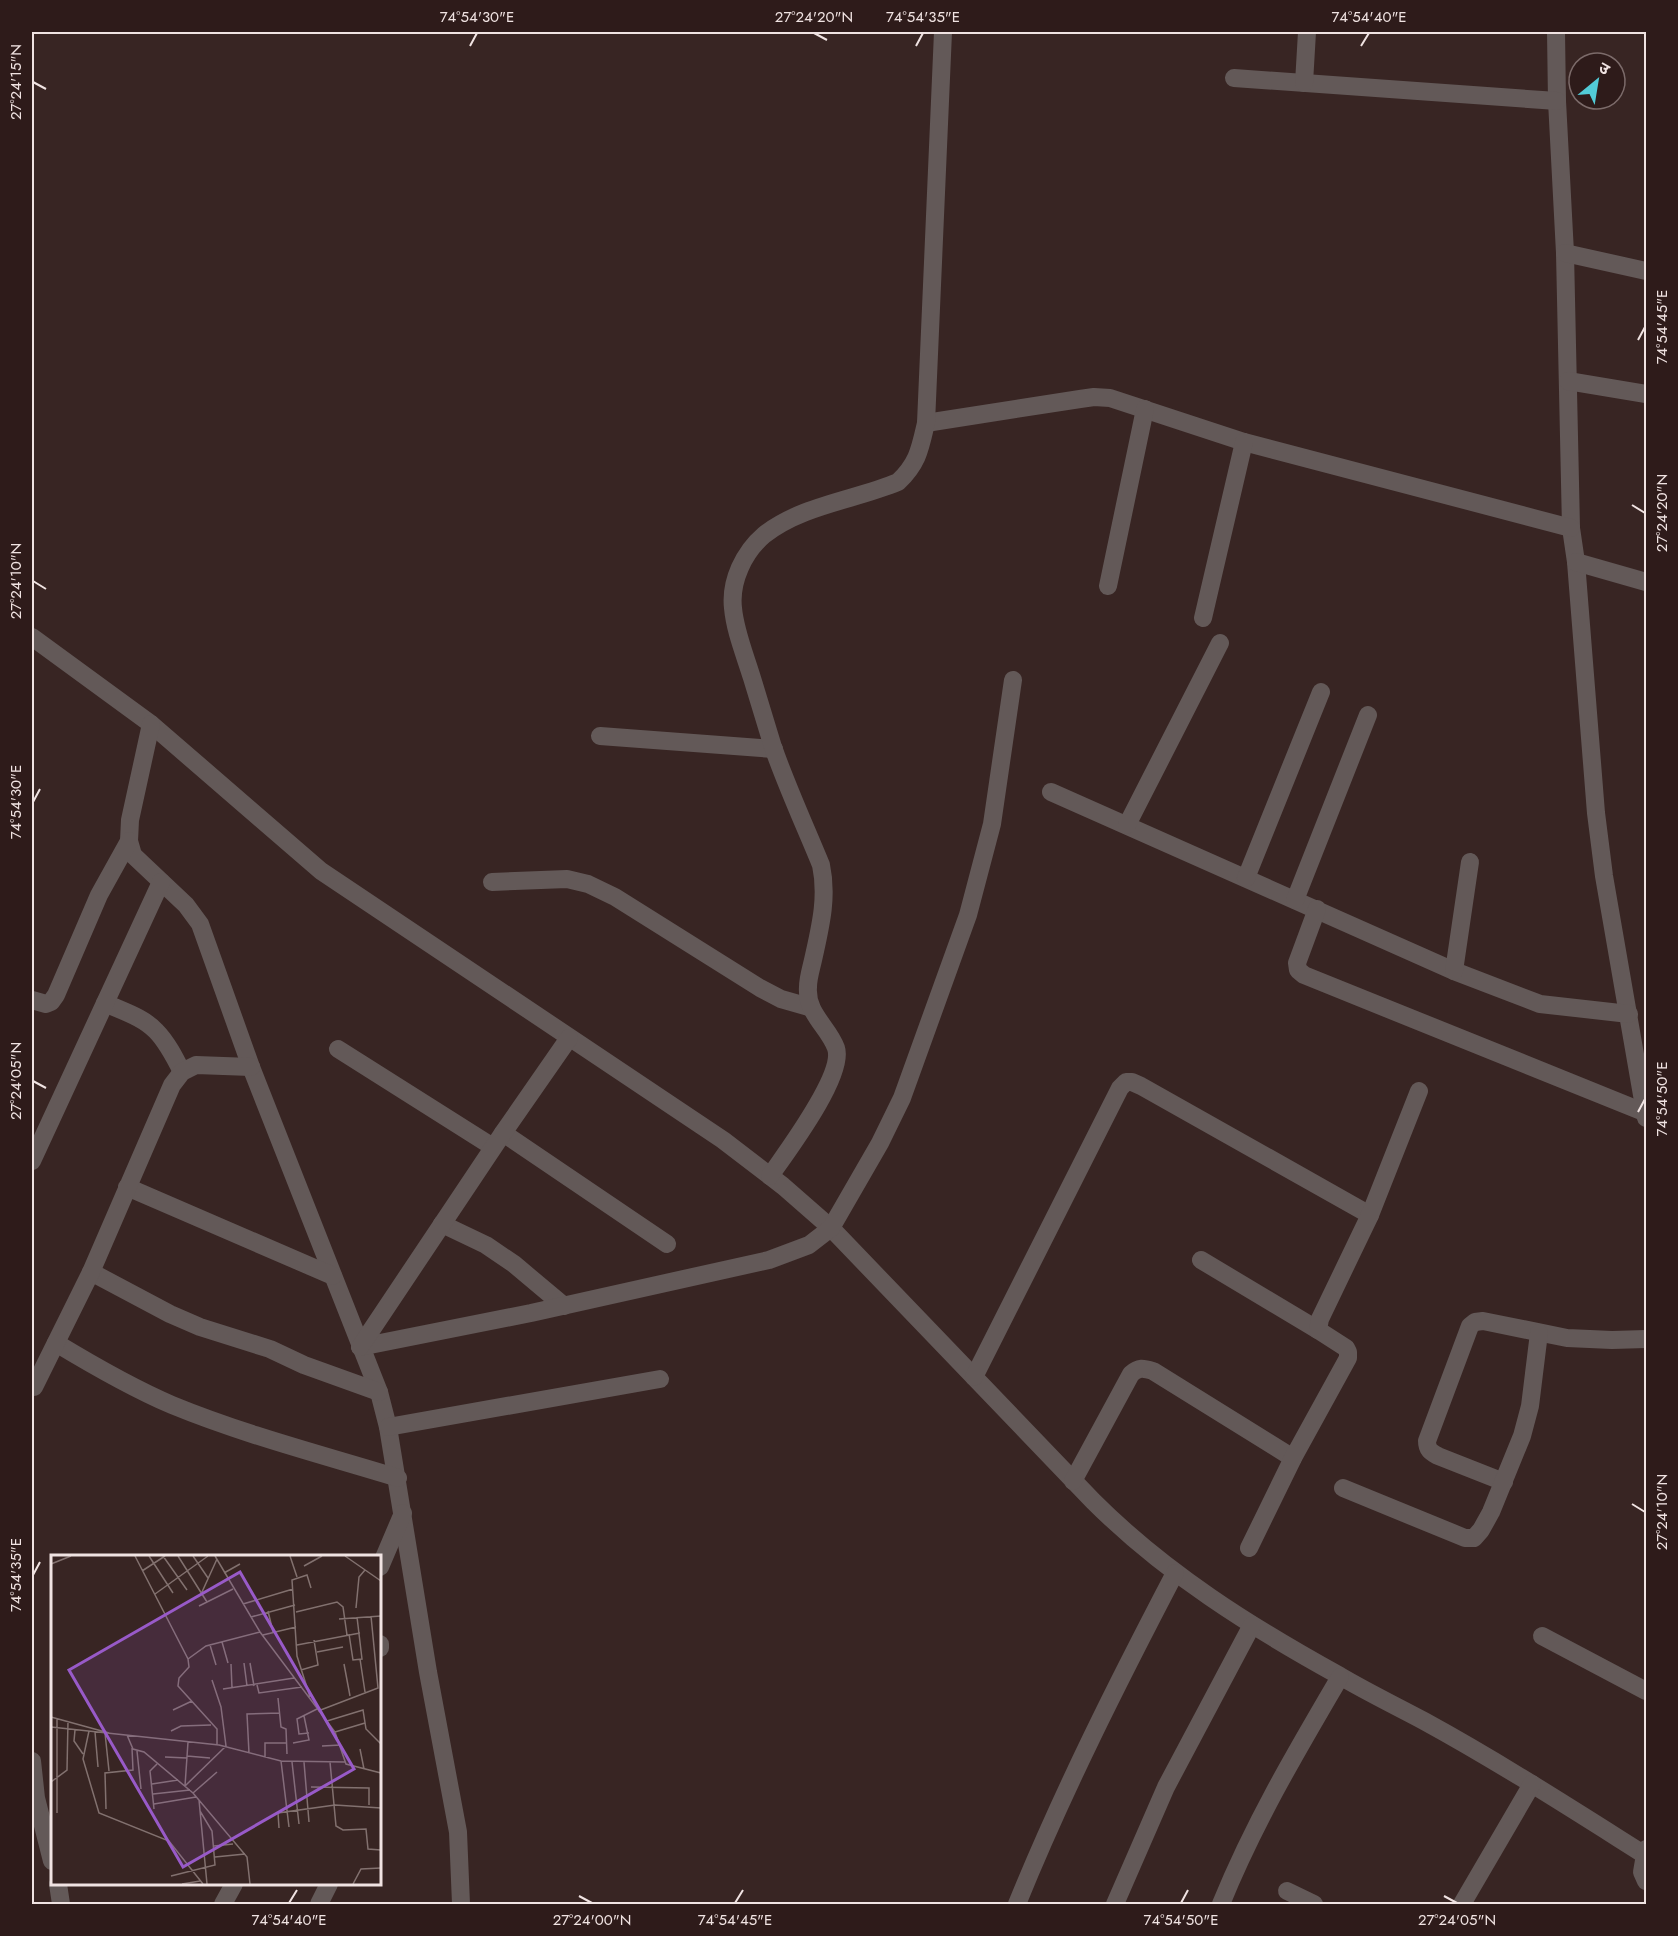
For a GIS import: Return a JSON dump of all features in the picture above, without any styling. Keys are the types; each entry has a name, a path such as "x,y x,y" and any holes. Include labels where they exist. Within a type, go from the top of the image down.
{"street":[{"path":"770,1176 806,1124 832,1079 838,1061 837,1051 831,1038 809,1007 808,988 824,907 825,884 821,865 774,749 733,608 734,582 741,565 757,543 779,525 804,513 898,482 910,471 918,457 926,423 943,32"},
{"path":"1304,83 1306,32"},
{"path":"1556,32 1571,528 1576,562 1596,813 1604,876 1647,1118"},
{"path":"1234,78 1557,101"},
{"path":"1564,253 1647,271"},
{"path":"1568,381 1647,394"},
{"path":"926,423 1094,397 1110,398 1244,442 1571,528"},
{"path":"1108,586 1145,409"},
{"path":"1203,618 1244,442"},
{"path":"1576,562 1647,582"},
{"path":"32,637 151,724 321,871 723,1140 770,1176 831,1228 1118,1526 1175,1573 1252,1625 1340,1677 1425,1721 1646,1852 1642,1872 1647,1881"},
{"path":"1127,825 1220,643"},
{"path":"360,1347 564,1306 769,1260 809,1245 831,1228 880,1143 902,1098 968,915 992,824 1013,680"},
{"path":"1246,878 1321,692"},
{"path":"1295,900 1368,715"},
{"path":"151,724 130,820 129,841 133,855 186,905 200,924 251,1067 379,1392 398,1478 428,1672 458,1832 461,1905"},
{"path":"600,736 774,749"},
{"path":"1051,792 1454,971 1540,1004 1629,1014"},
{"path":"32,999 46,1004 51,1002 56,995 99,895 129,841"},
{"path":"1454,971 1470,862"},
{"path":"492,882 567,879 588,884 615,897 760,988 781,999 809,1007"},
{"path":"32,1161 161,882"},
{"path":"1317,909 1297,963 1298,970 1304,975 1646,1113"},
{"path":"105,1003 142,1020 156,1031 170,1049 182,1072"},
{"path":"360,1347 569,1038"},
{"path":"338,1049 498,1140 667,1244"},
{"path":"34,1387 91,1272 172,1085 182,1072 196,1065 251,1067"},
{"path":"974,1377 1120,1088 1126,1082 1141,1086 1371,1215"},
{"path":"1318,1330 1320,1319 1371,1215 1419,1090"},
{"path":"127,1187 333,1276"},
{"path":"442,1224 514,1263 564,1306"},
{"path":"1201,1260 1318,1330 1346,1348 1348,1352 1348,1358 1293,1458 1249,1548"},
{"path":"91,1272 170,1314 200,1327 249,1341 379,1392"},
{"path":"1504,1482 1438,1456 1430,1452 1427,1447 1427,1441 1470,1326 1475,1322 1483,1321 1539,1334 1588,1339 1647,1339"},
{"path":"1343,1488 1465,1538 1474,1538 1486,1521 1522,1436 1530,1406 1539,1334"},
{"path":"56,1343 122,1381 175,1406 238,1429 398,1478"},
{"path":"1073,1481 1131,1374 1138,1368 1153,1371 1293,1458"},
{"path":"388,1427 660,1379"},
{"path":"381,1566 403,1513"},
{"path":"1017,1905 1053,1818 1129,1661 1175,1573"},
{"path":"1114,1905 1166,1788 1252,1625"},
{"path":"1542,1636 1647,1691"},
{"path":"1221,1905 1251,1835 1273,1792 1340,1677"},
{"path":"32,1761 36,1798 51,1857"},
{"path":"1462,1905 1532,1784"},
{"path":"58,1885 61,1905"},
{"path":"223,1905 233,1885"},
{"path":"319,1905 329,1885"},
{"path":"1287,1891 1314,1905"}]}
